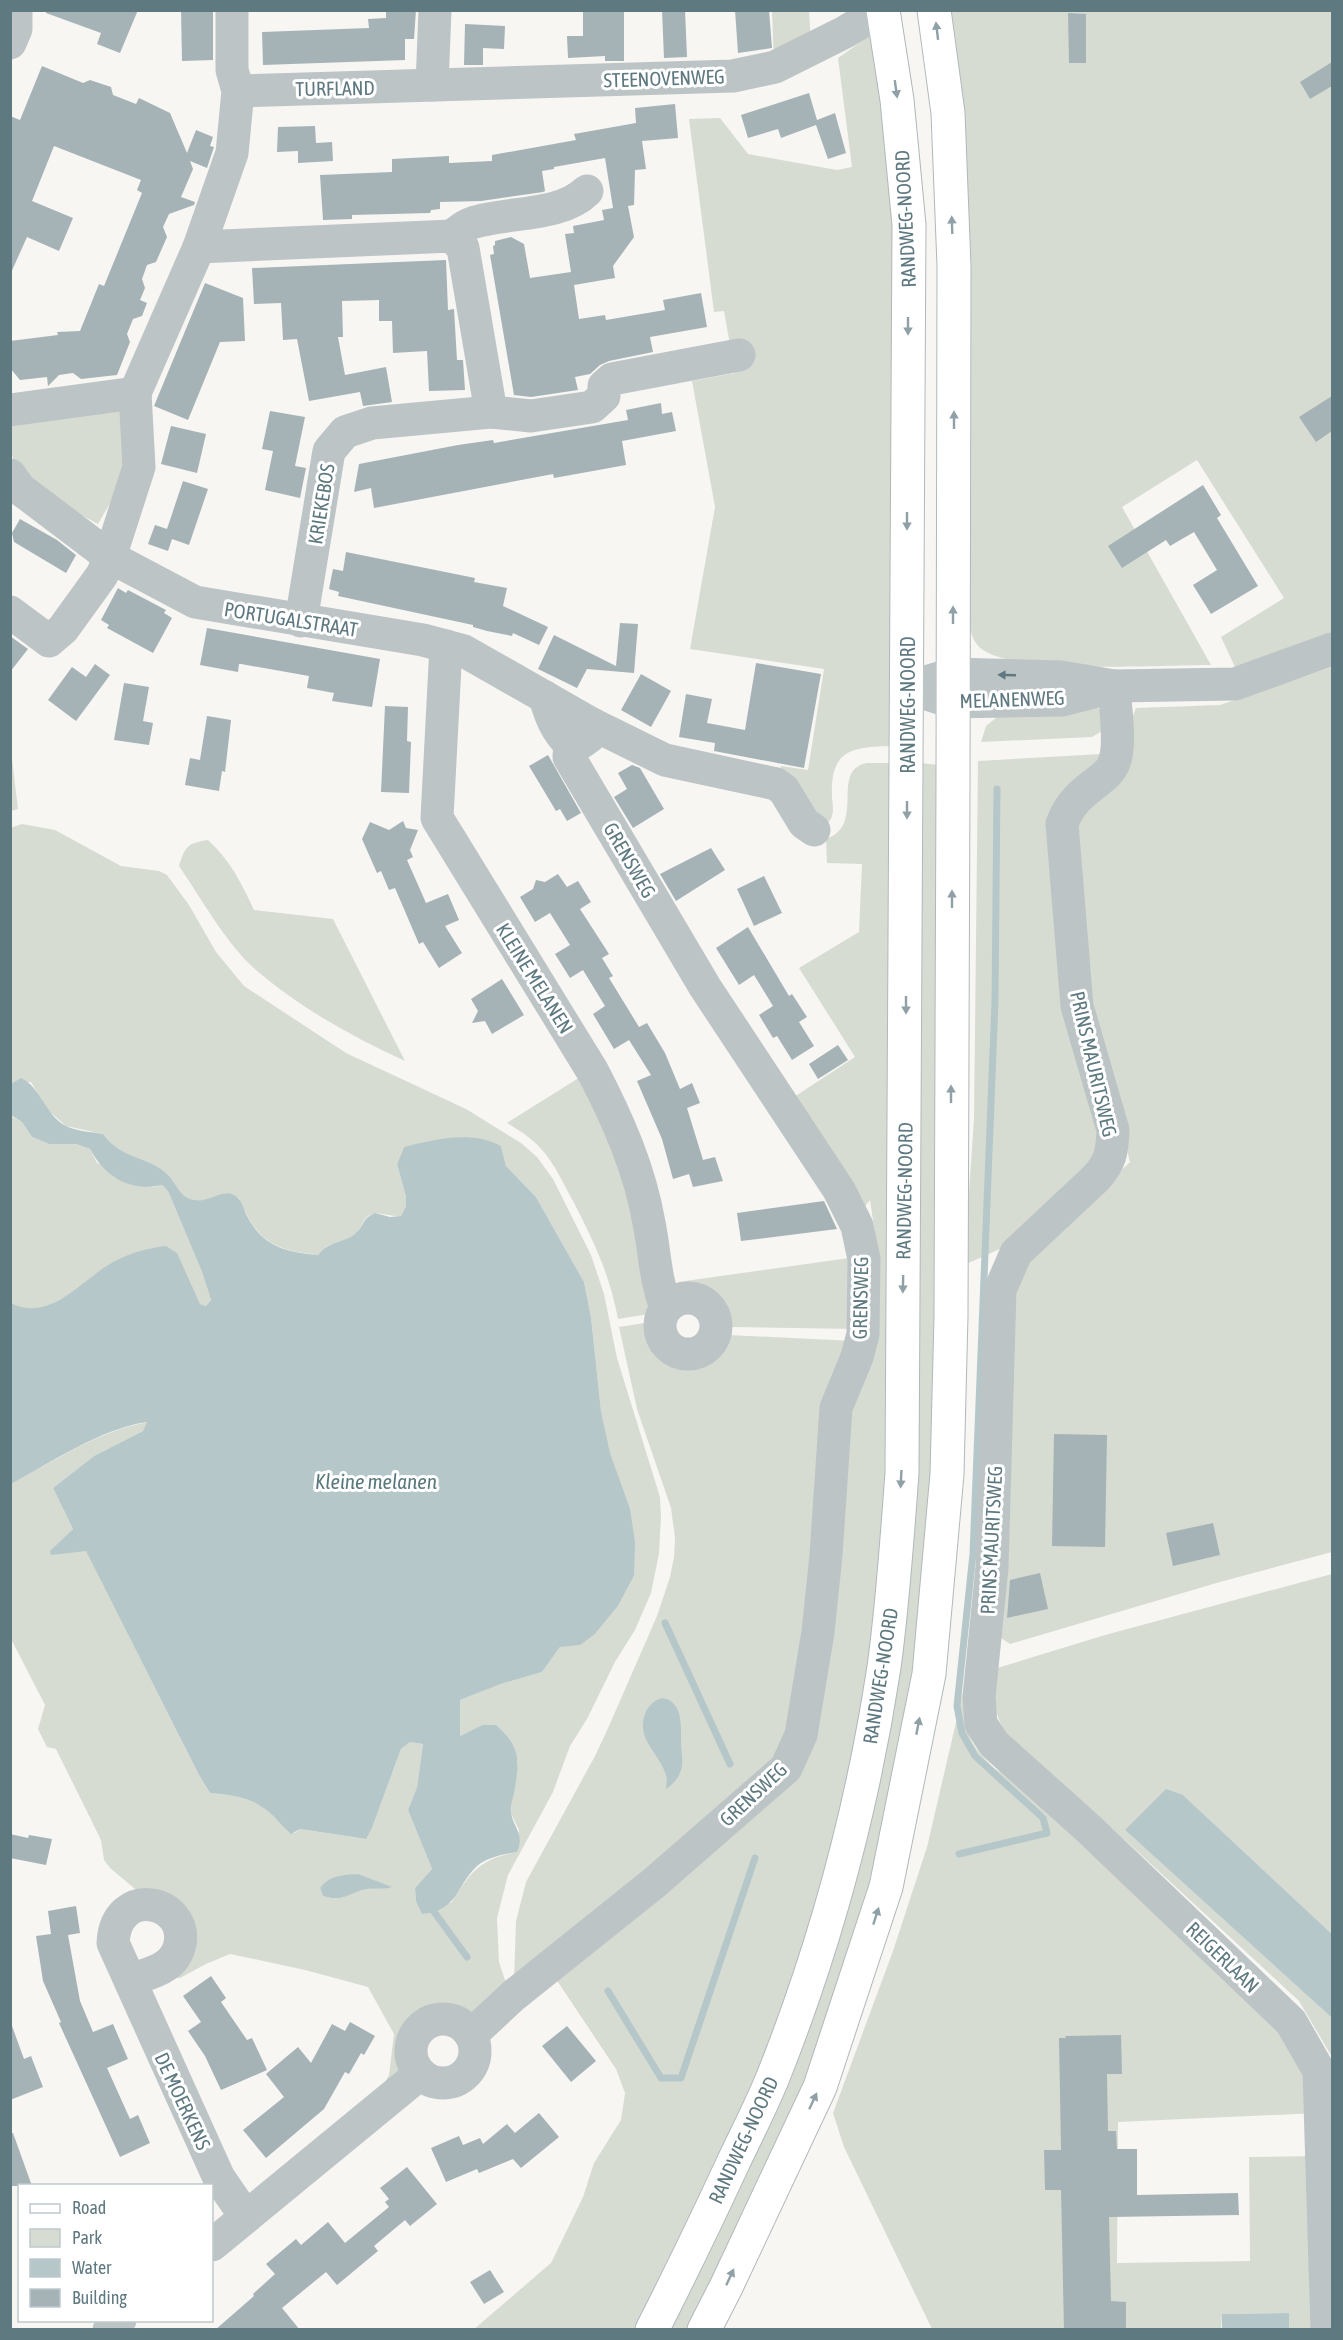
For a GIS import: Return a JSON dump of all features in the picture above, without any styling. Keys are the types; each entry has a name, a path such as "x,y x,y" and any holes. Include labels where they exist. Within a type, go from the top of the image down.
{"main road":[{"name":"RANDWEG-NOORD","path":"652,2330 681,2274 774,2073 808,1980 840,1875 866,1768 884,1667 895,1574 902,1473 909,225 897,100 882,10"},
{"path":"704,2330 820,2087 886,1887 929,1674 947,1474 951,1316 954,266 948,112 934,10"}],"street":[{"path":"10,612 49,641 63,629 102,575 110,557 140,467 135,393 199,247 232,153 238,91 232,70 232,10"},
{"path":"432,85 435,10"},
{"name":"STEENOVENWEG","path":"432,85 733,76 775,67 845,32 882,10"},
{"name":"TURFLAND","path":"238,91 432,85"},
{"path":"199,247 452,236 470,224 557,207 578,200 587,191"},
{"path":"452,236 463,248 491,412"},
{"name":"KRIEKEBOS","path":"301,621 329,451 345,432 372,423 491,412 531,416 592,406 604,396 604,386 612,379 739,355"},
{"path":"10,410 135,393"},
{"name":"PORTUGALSTRAAT","path":"10,476 20,489 110,557 195,602 423,640 446,646 464,651 545,697"},
{"name":"KLEINE MELANEN","path":"446,646 437,818 593,1072 611,1106 636,1170 649,1221 658,1285 666,1308"},
{"name":"MELANENWEG","path":"906,688 952,688 1061,677 1114,686 1235,684 1332,649"},
{"name":"PRINS MAURITSWEG","path":"984,1652 992,1567 1000,1290 1016,1254 1108,1166 1113,1150 1113,1130 1077,1006 1062,824 1066,811 1076,798 1109,772 1114,764 1117,743 1114,686"},
{"name":"GRENSWEG","path":"471,2035 514,1995 654,1883 786,1768 793,1756 801,1735 818,1632 826,1556 836,1408 857,1357 863,1334 864,1259 857,1226 839,1190 705,987 569,757 581,734 560,734 545,697"},
{"path":"581,734 665,760 776,784 784,790 804,823 814,830"},
{"name":"REIGERLAAN","path":"984,1652 979,1698 981,1724 994,1744 1089,1829 1291,2022 1319,2071 1328,2330"},
{"name":"DE MOERKENS","path":"130,1980 219,2178 246,2217"},
{"path":"436,2019 449,2019 462,2025 471,2035 475,2047 474,2061 467,2072 457,2080 444,2083 431,2081 420,2073 413,2062 411,2049 415,2036 423,2025 436,2019"},
{"path":"213,2244 420,2073"}],"green space":[{"path":"772,11 809,11 811,43 774,63"},
{"path":"950,11 1332,11 1332,641 1235,667 1221,637 1284,598 1197,460 1122,507 1211,665 1127,667 1026,662 1001,658 983,650 974,640 967,618 962,107"},
{"path":"878,30 884,74 894,244 892,746 855,750 840,760 832,781 833,808 827,824 777,779 781,766 808,770 824,669 690,649 715,507 692,381 735,373 724,311 714,312 689,119 720,118 748,154 837,170 852,167 838,58"},
{"path":"123,411 127,474 98,524 23,484 11,453 10,423"},
{"path":"1332,667 1332,1552 1220,1582 1010,1644 995,1634 1009,1296 1027,1259 1130,1162 1081,965 1069,839 1127,731 1136,708 1220,705"},
{"path":"1092,705 1102,710 1102,731 1092,737 981,742 986,726 1002,713"},
{"path":"10,742 18,809 11,811 10,811"},
{"path":"1102,754 1068,795 1104,1132 1100,1156 1013,1243 964,1265 974,1119 978,761"},
{"path":"867,763 891,763 885,1520 874,1634 855,1756 810,1931 780,2020 748,2096 670,2261 635,2329 473,2330 551,2263 583,2197 594,2163 621,2120 625,2093 616,2069 554,1976 793,1770 840,1429 879,1261 870,1200 863,1209 791,1099 855,1057 799,968 859,932 862,864 827,863 826,839 838,832 844,822 850,776 856,768"},
{"path":"920,763 940,765 935,1474 916,1673 873,1885 805,2082 690,2329 668,2330 683,2300 898,1668"},
{"path":"22,824 55,830 121,866 159,871 167,875 189,905 216,952 244,986 346,1053 466,1109 521,1143 537,1157 553,1179 591,1255 604,1294 617,1358 660,1497 659,1554 651,1593 635,1630 615,1662 587,1719 570,1746 553,1792 508,1875 497,1918 499,1962 507,1986 473,2013 462,2015 438,2013 426,2016 419,2021 410,2033 397,2077 382,2088 389,2075 394,2034 368,1987 305,1970 230,1954 180,1978 166,1978 187,1953 140,1893 110,1868 104,1860 101,1840 56,1749 47,1747 38,1729 45,1705 11,1639 11,1484 94,1440 130,1426 148,1422 143,1431 94,1456 53,1488 73,1529 51,1551 86,1550 210,1793 234,1796 256,1803 295,1833 300,1829 365,1839 372,1828 401,1749 410,1742 423,1744 417,1787 408,1810 432,1869 415,1888 416,1901 451,1903 477,1868 493,1859 517,1852 519,1830 510,1811 518,1762 482,1725 460,1736 460,1700 501,1684 542,1672 560,1647 595,1634 618,1606 634,1576 601,1411 591,1317 584,1282 536,1197 506,1166 501,1146 448,1138 404,1147 397,1164 406,1197 406,1206 401,1216 369,1215 360,1229 350,1238 327,1246 318,1255 302,1253 268,1241 252,1224 239,1198 223,1195 202,1201 190,1200 161,1170 127,1154 103,1134 66,1126 48,1110 31,1082 11,1084 10,828","holes":["391,1887 360,1890 337,1898 323,1896 320,1888"]},
{"path":"208,840 229,864 254,910 333,919 405,1061 347,1032 309,1009 273,984 245,960 225,935 179,866 188,847"},
{"path":"585,1074 612,1130 647,1274 649,1314 618,1319 600,1257 559,1174 539,1147 507,1123"},
{"path":"10,1115 22,1122 32,1137 49,1144 76,1144 90,1149 97,1163 153,1187 162,1185 168,1191 202,1272 211,1300 206,1306 200,1304 188,1280 61,1299 41,1310 20,1308 11,1303"},
{"path":"856,1257 855,1329 728,1327 723,1308 713,1296 698,1290 679,1289 678,1282"},
{"path":"651,1322 655,1339 663,1352 674,1361 686,1364 699,1364 711,1359 721,1349 728,1335 854,1341 787,1752 514,1981 516,1921 526,1882 595,1756 657,1616 670,1577 675,1538 671,1508 637,1409 619,1327"},
{"path":"1332,1574 1332,1934 1183,1795 1125,1830 1332,2018 1332,2057 1299,2001 1099,1816 1010,1740 1000,1723 995,1706 994,1669 1105,1635"},
{"path":"967,1675 966,1723 970,1738 978,1750 994,1768 1070,1816 1282,2015 1318,2113 1118,2122 1117,2263 1250,2261 1249,2157 1318,2156 1317,2329 1289,2329 1289,2313 1222,2314 1221,2330 932,2329 844,2147 833,2113 893,1951 927,1847"}],"water":[{"name":"Kleine melanen","path":"21,1078 34,1088 53,1115 66,1126 103,1134 118,1149 161,1169 189,1199 204,1200 224,1194 236,1196 252,1225 267,1240 284,1249 306,1254 318,1255 327,1247 352,1236 367,1218 375,1213 390,1217 401,1216 406,1206 406,1197 397,1164 404,1147 428,1141 466,1137 490,1141 501,1146 506,1166 536,1197 584,1282 591,1317 601,1411 610,1453 630,1509 635,1542 634,1576 618,1606 595,1634 580,1645 560,1647 542,1672 501,1684 460,1700 460,1736 482,1725 496,1725 510,1740 517,1755 518,1763 511,1810 520,1840 517,1852 491,1858 477,1866 450,1903 443,1908 422,1914 416,1901 415,1888 432,1869 408,1810 417,1787 423,1744 410,1742 401,1749 366,1839 300,1829 291,1834 257,1803 234,1796 210,1793 86,1551 51,1555 50,1551 73,1529 53,1488 94,1456 143,1431 147,1422 94,1439 11,1484 11,1303 26,1308 40,1308 66,1296 117,1260 141,1251 166,1246 177,1253 200,1304 206,1306 211,1300 202,1272 168,1191 162,1185 139,1186 120,1180 103,1167 90,1149 76,1144 49,1144 32,1137 22,1122 11,1115 11,1084"},
{"path":"662,1698 674,1704 681,1728 682,1766 677,1779 666,1789 666,1775 646,1739 643,1723 650,1706"},
{"path":"1166,1789 1183,1795 1332,1934 1332,2018 1125,1830"},
{"path":"358,1874 392,1887 361,1890 342,1898 323,1896 320,1888 328,1880 342,1875"},
{"path":"1289,2313 1289,2329 1222,2329 1222,2314"}],"building":[{"path":"46,10 138,10 120,53 97,44 101,33 46,13"},
{"path":"181,10 213,10 213,60 182,61"},
{"path":"386,10 416,10 414,39 405,39 405,60 263,65 262,32 369,28 368,19 386,18"},
{"path":"583,10 624,10 624,61 605,61 605,56 568,58 567,36 583,36"},
{"path":"662,10 685,10 687,57 664,58"},
{"path":"735,10 769,10 772,48 738,53"},
{"path":"1068,13 1086,14 1086,63 1069,63"},
{"path":"465,24 505,26 504,49 483,48 483,65 464,65"},
{"path":"1332,62 1332,86 1310,99 1300,82"},
{"path":"42,66 83,83 90,80 111,87 113,95 136,104 139,98 170,113 187,153 196,130 213,137 210,146 214,147 207,168 190,161 193,169 181,197 195,202 194,205 169,214 163,227 167,237 156,262 147,265 142,279 145,288 140,300 147,303 142,316 133,319 127,334 130,342 117,375 81,379 73,373 59,375 48,386 47,377 20,380 10,368 10,341 58,335 57,332 80,331 99,284 104,286 142,193 137,190 141,180 54,146 32,201 73,218 59,251 27,237 10,275 10,116 20,120"},
{"path":"809,93 817,120 835,113 846,153 828,159 816,125 781,138 778,129 748,138 741,115"},
{"path":"675,104 678,138 642,141 646,169 635,170 634,205 628,206 634,237 613,266 615,278 574,285 579,319 605,315 606,320 665,310 663,300 701,293 707,327 650,337 653,352 609,361 590,374 575,377 578,390 531,397 514,395 490,255 494,254 495,241 511,237 524,244 530,278 571,272 565,234 574,233 573,226 604,220 602,210 613,208 605,158 542,171 545,191 543,192 481,201 440,202 440,209 431,210 430,213 352,215 352,219 323,220 320,175 392,172 392,159 449,156 449,163 492,161 492,155 576,140 574,134 636,123 635,108"},
{"path":"315,126 316,143 332,142 333,161 298,163 298,151 277,152 278,127"},
{"path":"446,260 448,310 454,309 457,360 463,360 465,390 429,391 427,351 393,353 392,321 379,321 379,300 342,301 343,337 338,337 345,375 386,367 392,402 363,406 360,392 309,401 297,339 283,340 281,303 254,304 252,268"},
{"path":"205,283 243,298 245,341 220,342 188,420 154,406"},
{"path":"1332,396 1332,431 1316,442 1299,417"},
{"path":"661,403 662,414 672,412 676,431 622,441 626,465 554,478 553,474 374,508 371,488 354,492 359,464 458,445 493,440 494,443 628,420 626,410"},
{"path":"270,411 305,417 295,466 306,468 300,498 265,490 273,451 262,449"},
{"path":"171,426 206,434 197,473 161,464"},
{"path":"183,481 208,489 189,545 172,539 168,551 148,544 155,525 167,529"},
{"path":"1203,485 1221,515 1217,518 1258,586 1211,614 1193,585 1217,570 1194,532 1170,546 1166,540 1122,568 1108,546"},
{"path":"20,519 57,540 76,555 66,573 14,542 12,533"},
{"path":"346,552 475,578 474,582 507,588 503,606 548,627 539,645 513,633 512,636 487,631 473,627 473,625 338,596 339,592 329,589 333,569 343,571"},
{"path":"118,588 126,593 128,590 166,610 164,613 172,618 153,653 107,628 109,625 101,620"},
{"path":"620,623 638,624 634,673 587,669 577,688 538,669 554,635 616,666"},
{"path":"207,628 380,659 372,707 332,701 334,693 307,688 309,676 241,664 239,664 238,672 200,665"},
{"path":"10,636 28,649 10,672"},
{"path":"756,663 821,674 804,768 714,751 715,743 679,737 686,694 712,699 707,723 745,730"},
{"path":"95,664 110,675 76,721 48,700 72,667 86,677"},
{"path":"641,674 671,691 651,727 621,710"},
{"path":"124,683 149,687 143,721 153,723 149,745 114,740"},
{"path":"385,706 408,707 407,741 411,742 409,793 381,792"},
{"path":"207,716 231,720 225,772 222,771 219,791 185,785 190,758 200,760"},
{"path":"548,755 581,813 567,821 560,809 556,811 529,766"},
{"path":"632,765 640,768 664,809 633,828 614,797 627,789 618,773"},
{"path":"403,821 406,828 418,830 410,850 413,857 407,860 426,903 448,894 459,920 445,926 462,953 439,968 423,942 419,944 395,888 389,890 381,871 377,873 362,839 370,822 389,830"},
{"path":"711,848 725,870 676,901 660,874"},
{"path":"558,874 567,887 578,881 591,902 580,909 609,954 602,958 613,976 609,978 639,1027 647,1023 665,1053 680,1089 692,1083 700,1103 687,1108 703,1160 715,1157 723,1181 693,1187 689,1174 673,1179 662,1139 637,1081 651,1075 629,1040 614,1049 593,1014 605,1006 583,970 570,978 555,954 570,945 550,913 535,922 520,897 533,889 536,880 545,882"},
{"path":"764,876 782,913 754,926 737,889"},
{"path":"748,927 789,996 792,994 807,1017 799,1022 814,1046 792,1060 777,1036 773,1038 759,1015 773,1006 754,975 739,985 716,948"},
{"path":"502,979 524,1015 492,1034 485,1021 472,1023 478,1011 471,999"},
{"path":"838,1045 848,1060 818,1079 809,1064"},
{"path":"824,1201 837,1229 741,1241 737,1213"},
{"path":"1054,1434 1107,1435 1105,1547 1052,1546"},
{"path":"1213,1523 1220,1555 1173,1566 1166,1533"},
{"path":"1040,1573 1048,1609 1007,1618 1010,1580"},
{"path":"10,1834 28,1838 29,1835 52,1839 46,1865 10,1858"},
{"path":"76,1906 80,1933 68,1935 80,2001 93,2032 113,2024 128,2059 107,2068 130,2119 138,2115 150,2143 120,2157 59,2023 61,2022 43,1981 36,1936 51,1934 48,1911"},
{"path":"211,1976 226,1998 221,2002 247,2040 252,2038 267,2070 221,2090 205,2056 188,2031 201,2022 183,1996"},
{"path":"350,2022 375,2036 364,2055 361,2053 349,2074 345,2072 324,2109 266,2158 243,2130 284,2097 266,2074 298,2047 311,2063 332,2024 345,2031"},
{"path":"12,2026 24,2059 31,2056 43,2087 10,2100 10,2027"},
{"path":"567,2026 596,2061 571,2082 542,2046"},
{"path":"1121,2035 1122,2074 1107,2074 1108,2131 1116,2131 1117,2149 1137,2149 1137,2195 1238,2193 1239,2215 1109,2217 1111,2301 1126,2302 1126,2330 1064,2330 1061,2190 1045,2190 1044,2150 1061,2150 1059,2038"},
{"path":"539,2113 559,2137 521,2168 513,2159 479,2173 477,2169 446,2182 431,2148 459,2136 463,2145 480,2138 483,2144 507,2124 515,2133"},
{"path":"10,2133 13,2133 31,2184 10,2186"},
{"path":"407,2167 437,2204 410,2226 405,2220 374,2246 378,2251 337,2285 326,2272 282,2308 300,2330 215,2330 275,2274 266,2264 296,2239 301,2245 328,2222 345,2243 389,2207 385,2202 389,2199 380,2188"},
{"path":"490,2270 504,2292 484,2304 470,2282"}],"waterway":[{"path":"959,1854 1047,1833 1043,1818 975,1756 962,1733 957,1706 973,1554 995,1002 997,789"},
{"path":"665,1623 730,1764"},
{"path":"608,1991 661,2078 681,2078 755,1858"},
{"path":"434,1906 432,1909 467,1957"}]}
